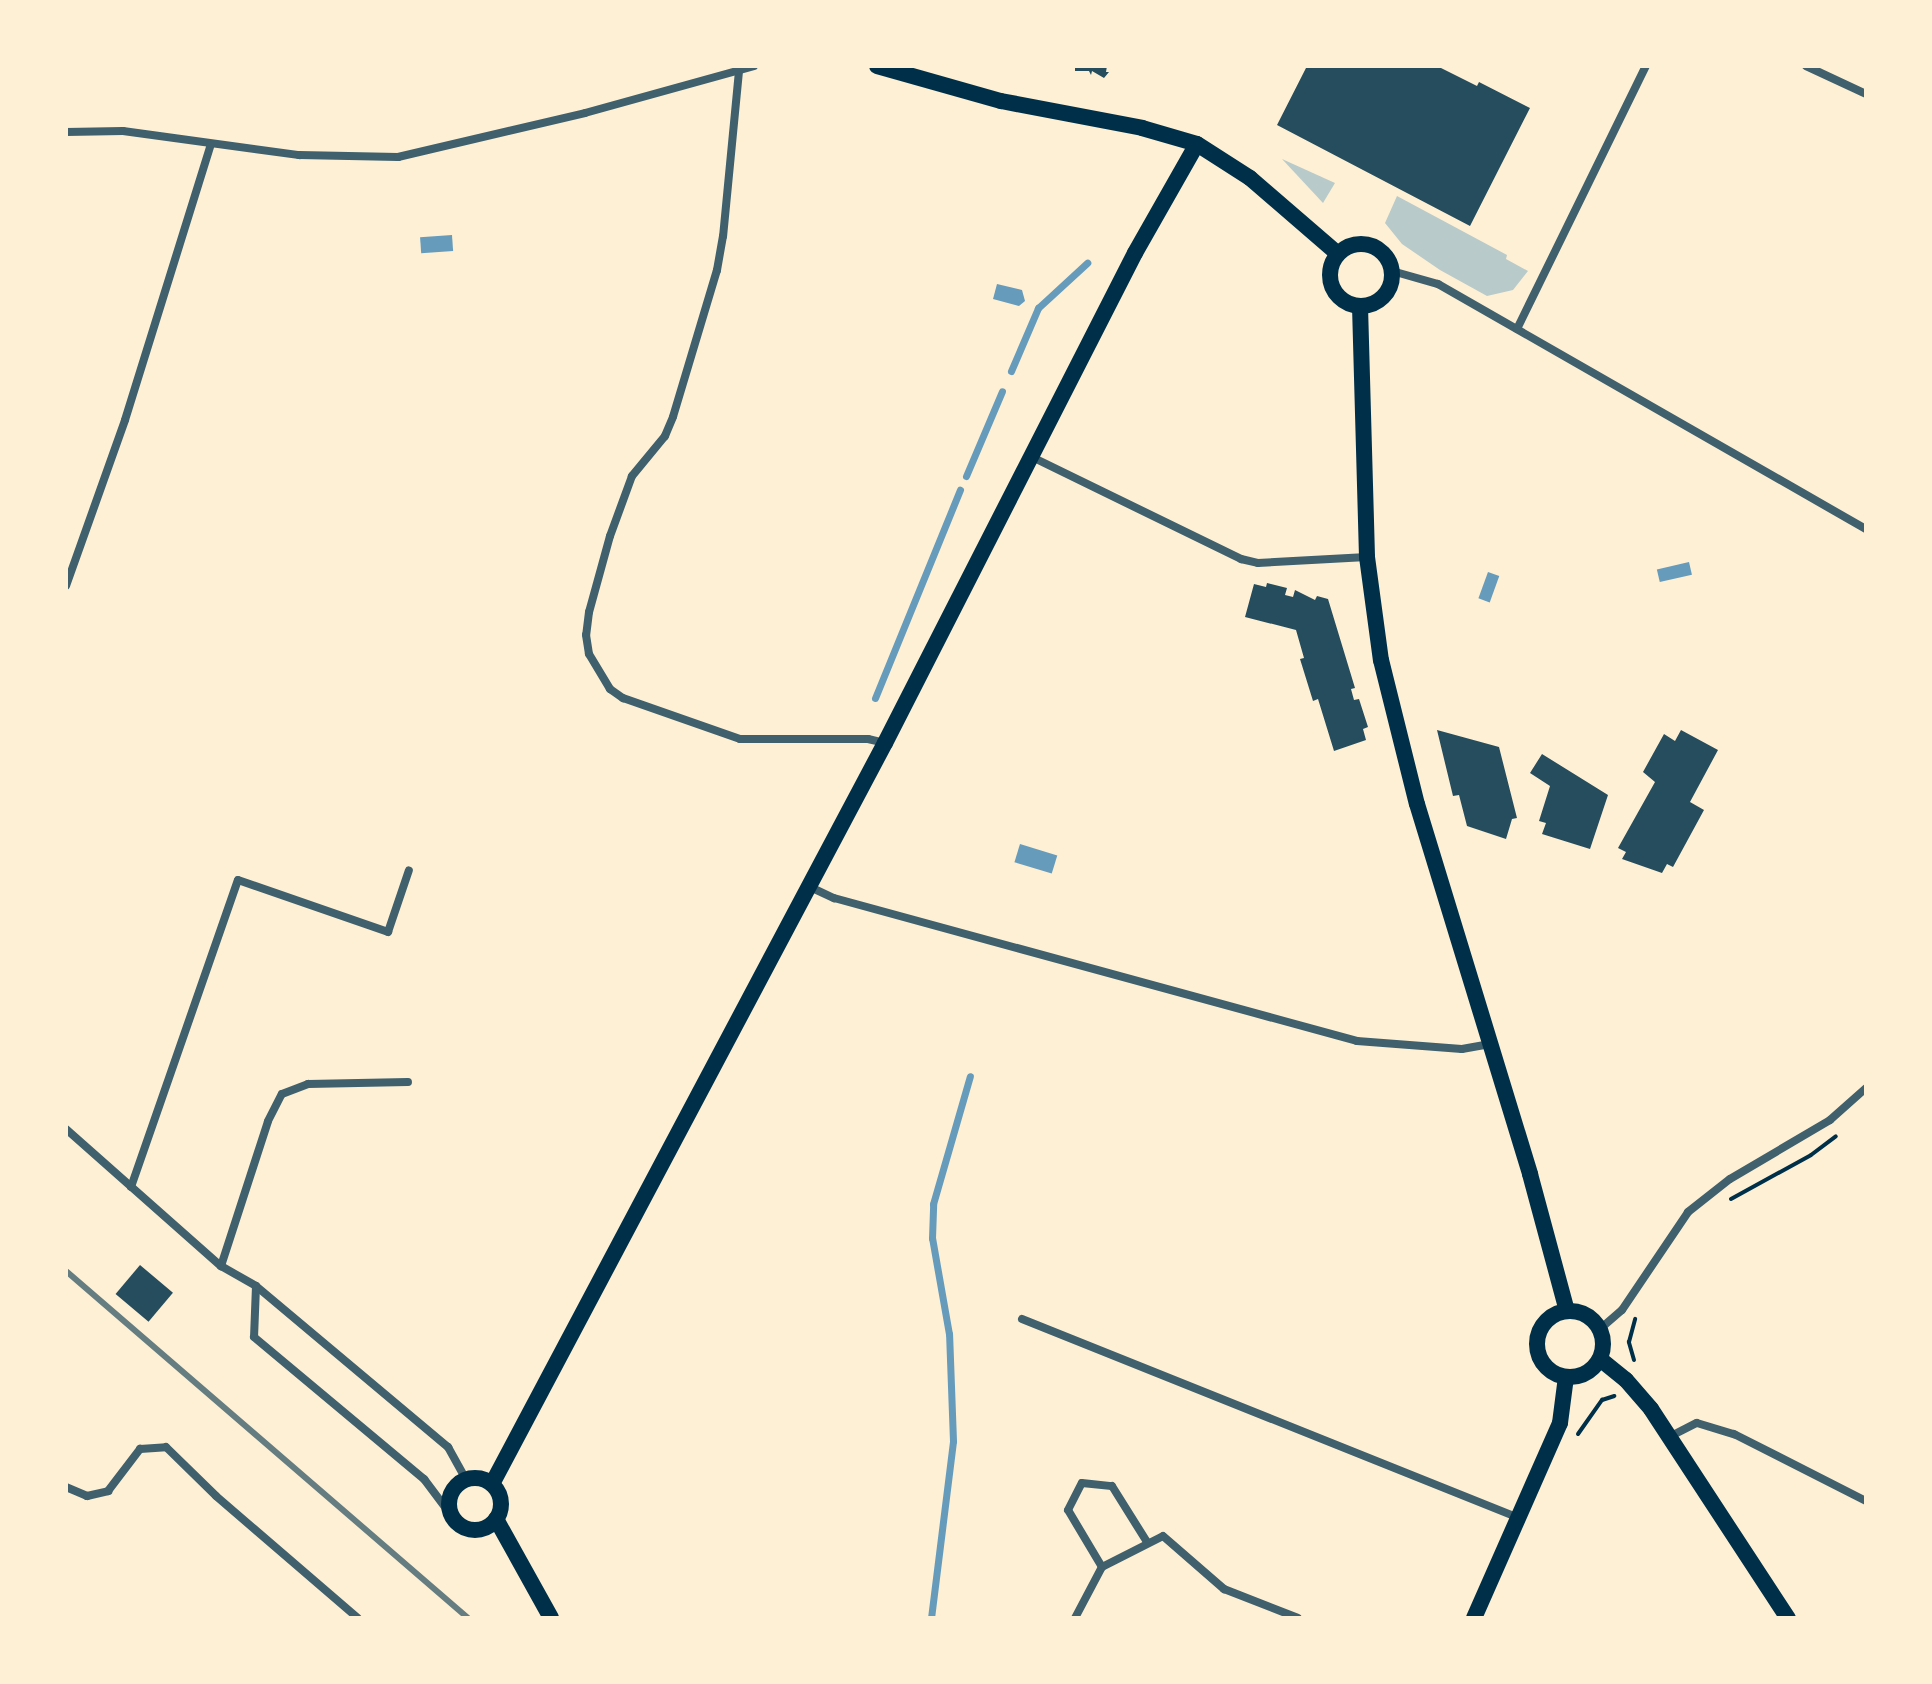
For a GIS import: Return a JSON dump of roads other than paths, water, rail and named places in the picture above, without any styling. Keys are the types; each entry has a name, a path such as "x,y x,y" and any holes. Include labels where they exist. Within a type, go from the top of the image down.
{"main road":[{"path":"877,66 1001,101 1065,116 1142,128 1197,144 1250,178 1338,254"},
{"path":"492,1484 885,743 1135,253 1197,144"},
{"path":"1365,244 1383,253 1392,271 1384,296 1360,306 1341,299 1331,282 1330,272 1338,254 1346,248 1365,244"},
{"path":"1360,306 1367,557 1374,622 1391,706 1489,1044 1535,1188 1567,1311"},
{"path":"1567,1311 1586,1315 1600,1329 1603,1339 1600,1359 1586,1374 1556,1375 1541,1360 1537,1339 1547,1320 1567,1311"},
{"path":"1600,1359 1635,1390 1788,1618"},
{"path":"1474,1618 1560,1423 1566,1377"},
{"path":"475,1478 492,1484 500,1501 496,1519 490,1525 472,1530 463,1528 451,1515 449,1498 458,1484 475,1478"},
{"path":"496,1519 551,1618"}],"street":[{"path":"66,132 123,131 299,155 398,157 585,113 754,66"},
{"path":"1517,329 1646,66"},
{"path":"1806,66 1866,94"},
{"path":"739,71 717,270 673,417 665,436 632,476 610,536 589,612 586,635 589,654 604,681 623,698 740,739 868,739 885,743"},
{"path":"66,586 125,420 211,144"},
{"path":"1392,271 1438,284 1866,529"},
{"path":"1032,457 1241,559 1258,563 1367,557"},
{"path":"131,1187 238,880 388,932 409,870"},
{"path":"808,886 834,898 1357,1041 1462,1049 1489,1044"},
{"path":"221,1266 268,1121 282,1094 308,1084 408,1082"},
{"path":"1600,1329 1622,1310 1688,1212 1730,1179 1830,1120 1866,1088"},
{"path":"66,1129 221,1266 256,1286 448,1447 466,1480"},
{"path":"256,1286 254,1337 424,1479 451,1515"},
{"path":"1022,1319 1519,1518"},
{"path":"1669,1437 1697,1423 1734,1434 1866,1501"},
{"path":"66,1487 87,1496 108,1491 140,1449 166,1447 216,1496 358,1618"},
{"path":"1102,1567 1068,1510 1082,1483 1112,1486 1147,1542"},
{"path":"1075,1618 1102,1567 1163,1536 1224,1589 1298,1618"}],"water":[{"path":"452,235 453,251 421,253 420,237"},
{"path":"997,284 1022,290 1025,301 1019,306 993,299"},
{"path":"1689,562 1692,575 1660,582 1657,569"},
{"path":"1488,572 1499,576 1490,602 1478,598"},
{"path":"1020,844 1057,855 1052,874 1014,862"}],"waterway":[{"path":"1011,371 1038,308 1087,263"},
{"path":"966,476 1002,391"},
{"path":"875,698 960,490"},
{"path":"931,1618 953,1441 949,1334 932,1238 933,1204 970,1076"}],"railway":[{"path":"66,1271 468,1618"}]}
